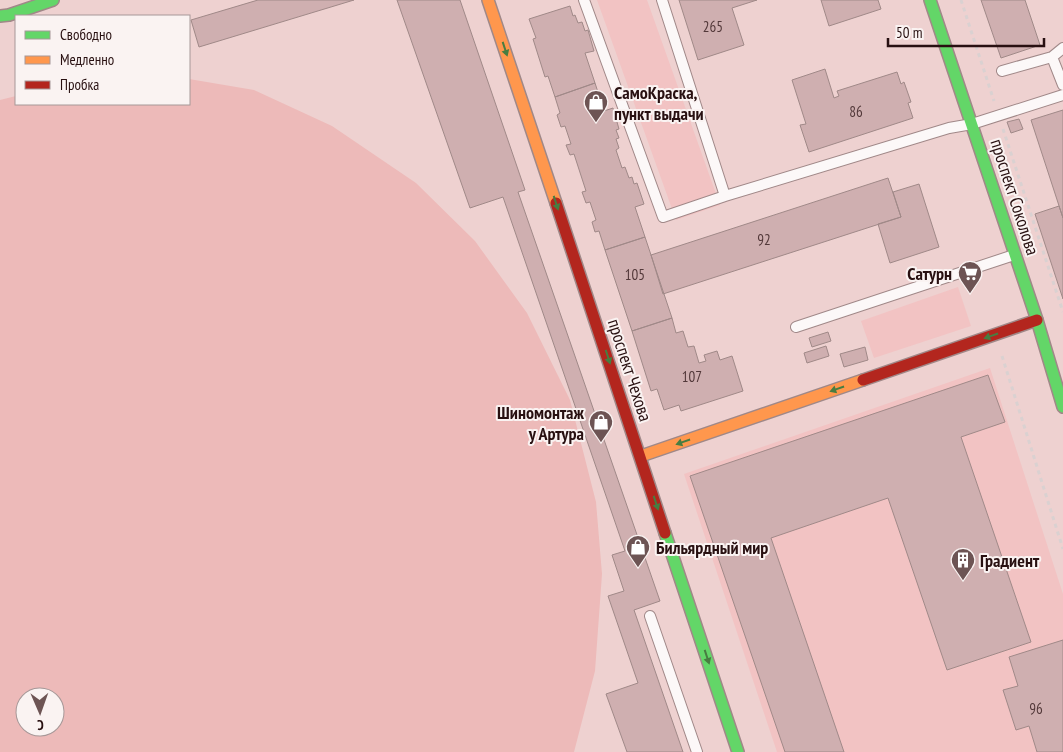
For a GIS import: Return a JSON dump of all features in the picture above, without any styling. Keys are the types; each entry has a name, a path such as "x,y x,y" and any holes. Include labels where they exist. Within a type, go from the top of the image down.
{"main road":[{"path":"0,16 9,15 53,0"},
{"name":"проспект Соколова","path":"930,0 1037,320 1063,407"},
{"name":"проспект Чехова","path":"492,1 738,752"},
{"path":"641,456 1037,320"}],"lane":[{"path":"584,0 663,217 726,196 949,128 999,116 1063,95"},
{"path":"662,0 726,196"},
{"path":"1002,71 1052,57 1063,48"},
{"path":"1052,57 1063,85"},
{"path":"796,327 1015,255"},
{"path":"650,616 697,752"}],"path":[{"path":"961,0 1063,312"},
{"path":"1000,350 1063,549"}],"shaded area":[{"path":"597,0 647,0 720,205 676,220"},
{"path":"190,79 254,90 332,126 416,183 475,241 527,313 570,400 596,502 602,574 595,671 574,752 0,752 0,100 15,96 15,105 190,105"},
{"path":"958,287 971,326 874,358 861,321"},
{"path":"990,368 1063,594 1063,752 777,752 684,474"}],"building":[{"path":"258,0 354,0 199,47 191,20"},
{"path":"397,0 460,0 525,190 518,192 660,601 634,610 683,752 627,752 606,694 638,683 608,596 624,591 612,555 625,551 503,197 470,208"},
{"path":"679,0 757,0 732,8 744,45 698,60"},
{"path":"821,0 878,0 881,9 829,26"},
{"path":"981,0 1025,0 1040,45 1001,58"},
{"path":"570,6 573,16 575,15 578,23 582,22 585,31 588,30 594,51 585,53 595,83 555,97 548,76 545,77 533,39 536,38 529,19"},
{"path":"825,69 834,98 839,96 837,91 897,72 901,84 904,82 911,102 908,103 913,118 809,152 800,125 806,124 792,80"},
{"path":"595,83 604,111 613,108 619,129 616,130 619,138 616,139 619,148 616,150 622,168 625,167 629,178 632,177 634,184 637,183 644,204 635,207 645,237 605,250 599,231 595,232 592,222 596,220 590,202 586,203 582,192 586,191 574,154 570,155 566,145 571,144 565,126 561,127 557,115 560,113 555,97"},
{"path":"1063,110 1063,218 1031,120"},
{"path":"1019,119 1023,129 1011,133 1007,122"},
{"path":"888,178 901,217 663,294 651,255"},
{"path":"919,184 939,247 890,263 878,224 901,217 893,192"},
{"path":"1059,206 1063,218 1063,299 1035,214"},
{"path":"645,237 672,318 632,331 605,250"},
{"path":"672,318 676,333 683,331 688,347 694,346 699,363 706,361 704,355 717,351 720,360 732,356 743,391 681,411 679,405 664,410 657,389 651,391 632,331"},
{"path":"828,332 831,341 812,347 809,338"},
{"path":"826,346 829,356 807,363 804,353"},
{"path":"865,347 868,360 844,367 840,354"},
{"name":"Градиент","path":"988,375 1005,422 961,437 1031,642 947,670 888,498 771,538 844,752 785,752 690,476"},
{"path":"1063,640 1063,752 1037,752 1029,726 1016,730 1003,690 1018,686 1009,657"}],"traffic: fast":[{"path":"0,16 9,15 53,0"},
{"path":"930,0 1037,320 1063,407"},
{"path":"665,533 738,752"}],"traffic: slow":[{"path":"488,0 556,203"},
{"path":"641,456 863,380"}],"traffic: jam":[{"path":"556,203 665,533"},
{"path":"863,380 1037,320"}],"place":[{"name":"СамоКраска, пункт выдачи","path":"596,123"},
{"name":"Сатурн","path":"970,294"},
{"name":"Шиномонтаж у Артура","path":"601,443"},
{"name":"Бильярдный мир","path":"638,568"},
{"name":"Градиент","path":"963,581"}]}
